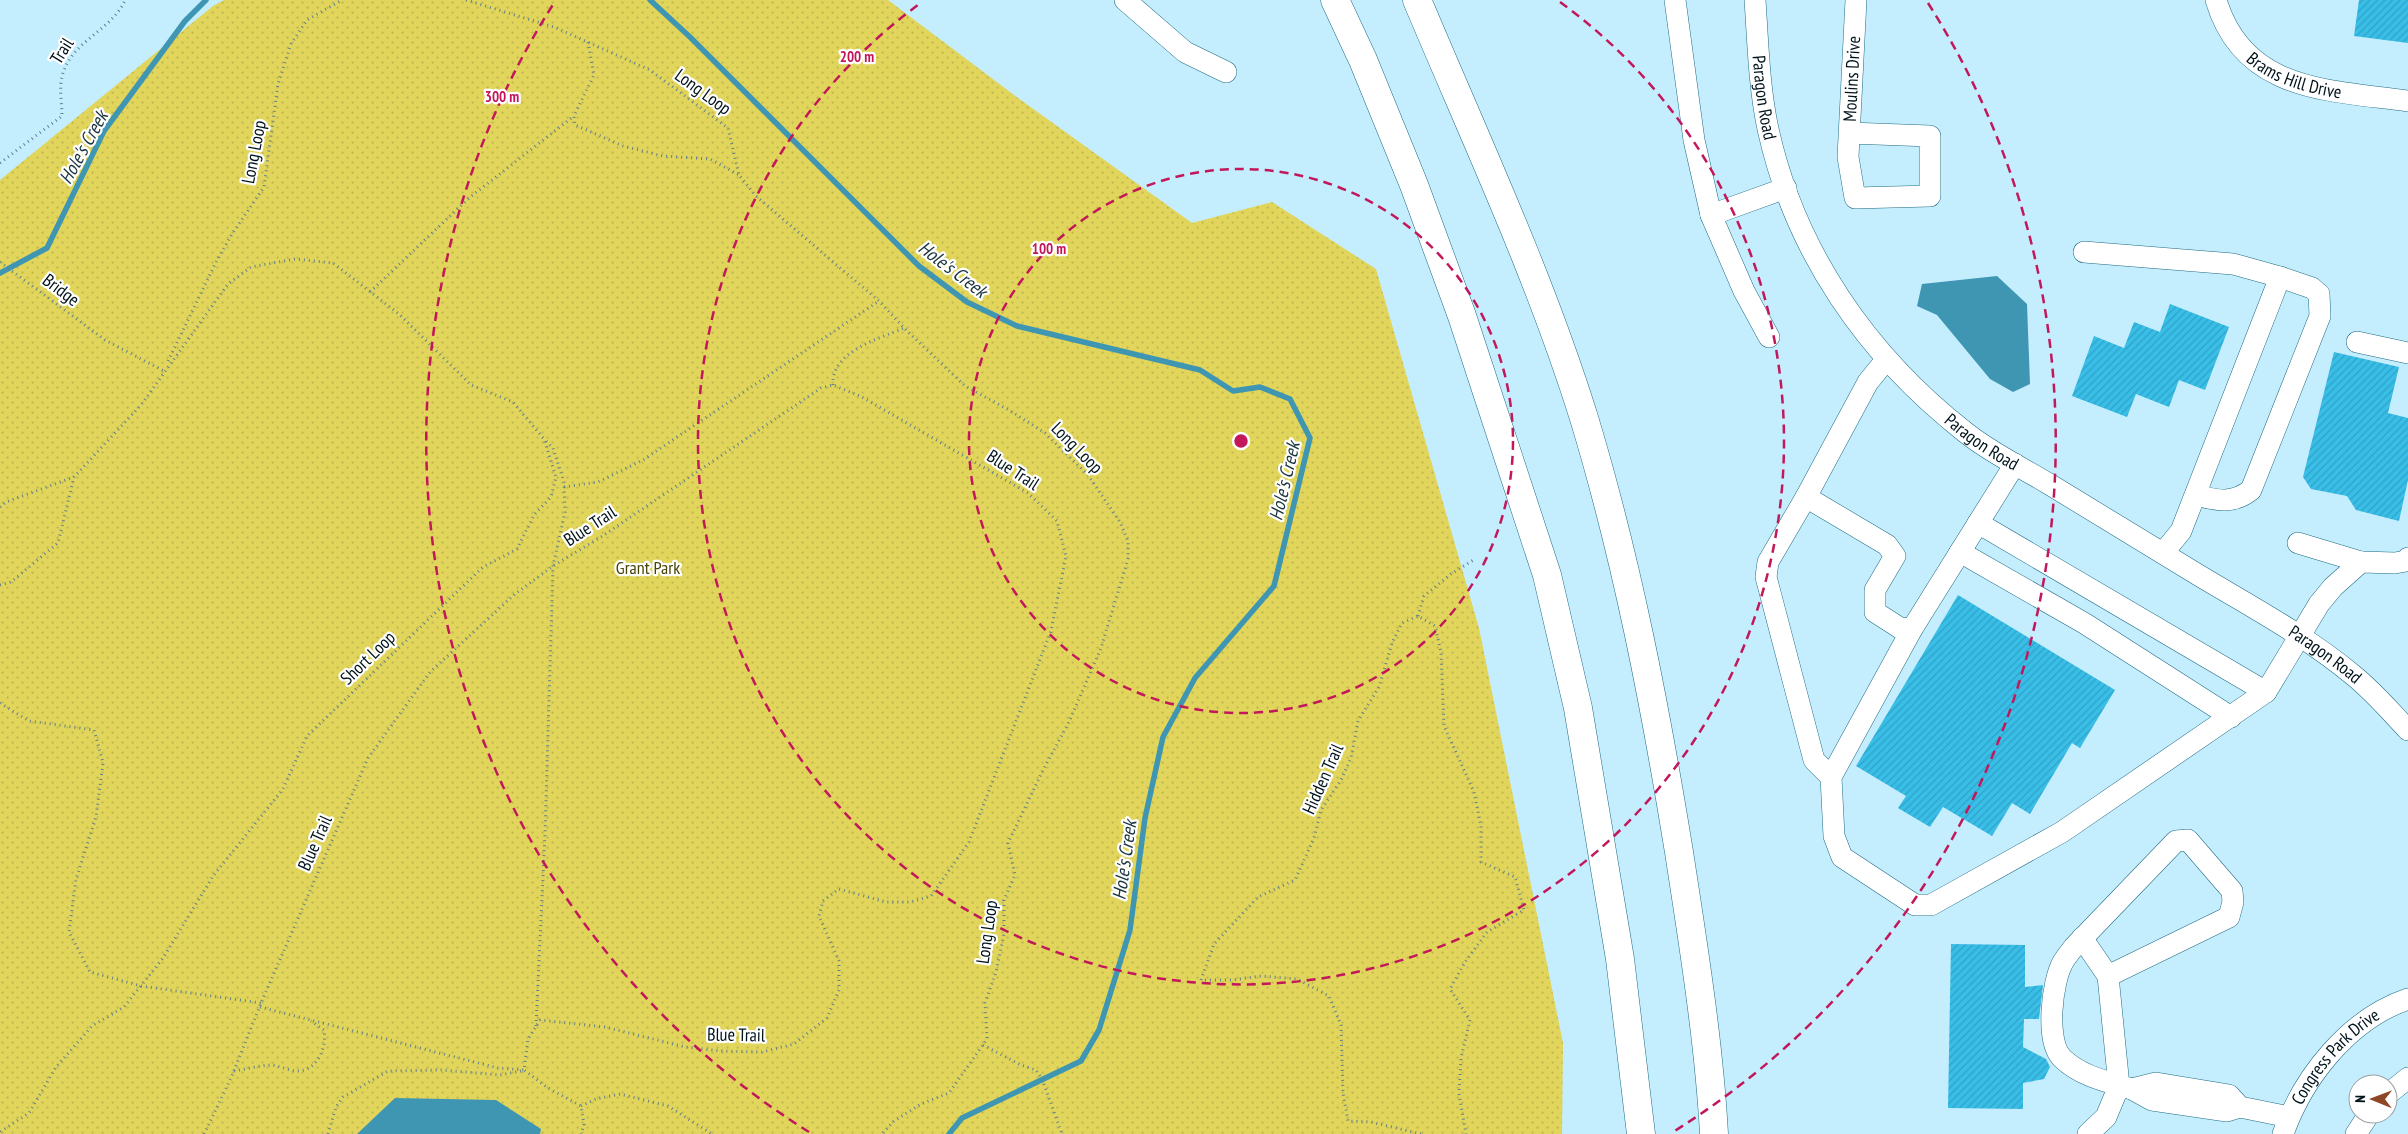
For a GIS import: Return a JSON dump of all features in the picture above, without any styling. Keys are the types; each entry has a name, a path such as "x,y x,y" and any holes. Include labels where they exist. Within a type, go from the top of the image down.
{"highway":[{"path":"1335,0 1363,60 1414,185 1462,316 1547,575 1578,708 1620,959 1641,1134"},
{"path":"1417,0 1530,264 1584,418 1630,588 1662,747 1688,914 1714,1134"}],"street":[{"path":"1125,0 1185,52 1226,72"},
{"path":"1675,0 1694,140 1711,214 1744,291 1769,338"},
{"name":"Paragon Road","path":"1755,0 1759,67 1767,126 1776,161 1802,232 1818,265 1839,299 1886,360 1930,404 1966,433 2300,636 2353,674 2379,698 2408,730"},
{"name":"Moulins Drive","path":"1849,133 1930,136 1930,196 1855,198 1848,157 1849,133 1856,0"},
{"name":"Brams Hill Drive","path":"2216,0 2228,29 2242,49 2256,63 2272,74 2316,88 2408,101"},
{"path":"1711,214 1786,188"},
{"path":"2084,252 2233,264 2312,288 2318,294 2320,316 2251,490 2235,500 2226,502 2195,495"},
{"path":"2163,553 2181,531 2280,277"},
{"path":"2358,342 2408,353"},
{"path":"1831,777 1814,760 1766,577 1768,562 1806,497 1868,382 1886,360"},
{"path":"2015,464 1912,629 1831,777 1834,836 1842,857 1916,904 1931,905 2062,832 2231,718 2266,692 2319,604 2333,587 2362,562"},
{"path":"1806,497 1887,545 1895,556 1875,590 1875,612 1900,628 1912,629"},
{"path":"1978,524 2266,692"},
{"path":"2298,543 2362,562 2395,563 2408,558"},
{"path":"1960,552 2084,624 2231,718"},
{"path":"2108,976 2229,917 2233,902 2232,891 2188,840 2176,840 2082,938 2062,962 2054,988 2053,1032 2055,1047 2062,1058 2083,1073 2126,1087 2156,1083 2229,1095 2240,1107 2286,1125"},
{"path":"2082,938 2108,976 2126,1087 2106,1117 2088,1134"},
{"name":"Congress Park Drive","path":"2286,1125 2301,1093 2335,1048 2379,1012 2408,999"},
{"path":"2398,1086 2408,1078"}],"path":[{"name":"Trail","path":"0,163 62,116 62,77 72,56 85,40 119,12 125,0"},
{"name":"Long Loop","path":"164,371 215,264 232,234 264,187 278,84 291,44 307,20 342,0"},
{"name":"Long Loop","path":"466,0 554,27 650,70 728,128 739,175 756,196 880,301 904,328 965,386 1009,410 1045,433 1088,475 1120,522 1128,541 1128,559 1101,648 1069,722 1043,770 1008,843 1014,875 1004,900 1004,934 996,972 986,1003 987,1039 949,1093 921,1104 894,1121 882,1134"},
{"path":"370,292 469,198 574,116 594,75 588,42"},
{"path":"574,116 575,125 622,146 663,156 710,159 739,175"},
{"name":"Short Loop","path":"0,1132 29,1113 56,1067 92,1026 124,1007 163,958 214,876 283,789 307,736 483,567 518,549 534,515 551,497 556,477 544,439 513,402 471,385 398,314 333,263 295,259 251,267 228,284 164,371"},
{"name":"Bridge","path":"0,262 105,340 164,371"},
{"path":"564,487 598,482 643,460 880,301"},
{"path":"833,385 832,374 842,359 865,345 904,328"},
{"path":"0,507 6,502 74,477 141,405 164,371"},
{"name":"Blue Trail","path":"204,1134 234,1071 260,1005 368,758 430,672 516,594 553,566 601,537 790,407 821,388 833,385 860,396 1028,493 1058,521 1066,556 1051,631 969,842 931,896 910,902 886,902 839,890 823,901 819,916 839,961 839,990 826,1018 794,1044 762,1052 721,1051 685,1046 605,1027 577,1023 540,1020 536,1026"},
{"path":"524,1070 528,1039 536,1026 545,834 553,566 565,512 564,487 553,448 544,439"},
{"path":"0,585 10,582 58,543 74,477"},
{"path":"1466,1134 1459,1094 1461,1058 1470,1020 1450,989 1465,962 1487,932 1524,910 1516,877 1481,862 1481,826 1474,792 1444,726 1441,652 1435,626 1418,616 1424,596 1451,574 1475,559"},
{"name":"Hidden Trail","path":"1418,616 1402,623 1392,643 1379,687 1358,721 1351,758 1341,780 1321,810 1314,838 1295,880 1258,897 1252,903 1214,944 1201,980 1232,980 1261,976 1297,979 1329,996 1341,1025 1343,1093 1348,1121 1379,1124 1421,1134"},
{"path":"0,703 29,721 94,730 103,763 96,817 76,879 69,932 90,972 141,986 260,1005 307,1019 498,1068 524,1070 548,1088 581,1106"},
{"path":"234,1071 272,1065 298,1071 312,1066 319,1059 326,1038 324,1030 307,1019"},
{"path":"983,1045 1036,1070 1042,1079 1062,1134"},
{"path":"328,1134 336,1107 343,1097 388,1072 442,1070 500,1075 524,1070"},
{"path":"581,1106 596,1099 620,1094 668,1106 712,1134"},
{"path":"581,1106 584,1125 581,1134"}],"green space":[{"name":"Grant Park","path":"224,0 888,0 1014,95 1192,223 1272,202 1376,269 1479,628 1563,1043 1562,1134 0,1134 0,180 213,6"}],"water":[{"path":"1997,276 2027,304 2030,384 2013,392 1990,379 1937,315 1917,306 1922,284"},
{"path":"395,1098 496,1100 541,1129 540,1134 357,1134"}],"building":[{"path":"2359,0 2408,0 2408,43 2354,36"},
{"path":"2170,304 2229,327 2205,390 2179,380 2169,407 2136,394 2127,417 2072,396 2094,336 2124,348 2134,322 2160,332"},
{"path":"2334,352 2399,367 2388,413 2408,418 2408,480 2399,521 2356,510 2347,496 2311,489 2303,477"},
{"path":"1958,595 2115,690 2080,748 2072,743 2030,814 2012,803 1992,836 1943,807 1930,827 1898,808 1906,796 1856,766"},
{"path":"1951,944 2025,945 2025,987 2043,985 2039,1019 2024,1019 2023,1047 2046,1059 2050,1067 2044,1079 2023,1083 2023,1109 1948,1108"}],"waterway":[{"name":"Hole's Creek","path":"0,273 47,248 104,131 185,21 206,0"},
{"name":"Hole's Creek","path":"650,0 690,37 919,266 967,302 1017,326 1200,370 1233,391 1260,387 1290,399 1310,438 1274,586 1195,678 1163,737 1145,818 1130,930 1099,1030 1081,1061 962,1118 949,1134"}]}
